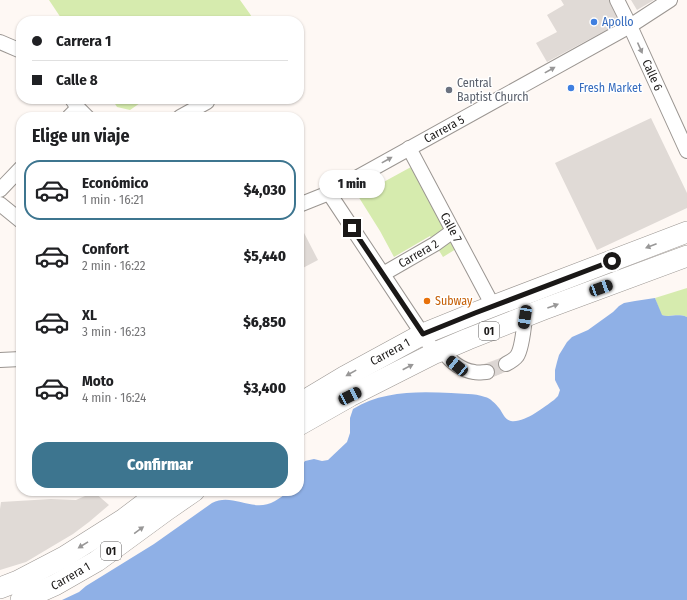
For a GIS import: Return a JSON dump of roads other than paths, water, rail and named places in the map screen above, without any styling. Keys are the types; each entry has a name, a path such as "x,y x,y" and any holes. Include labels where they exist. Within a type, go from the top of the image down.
{"highway":[{"name":"Carrera 1","path":"304,401 344,377 423,334 687,232"},
{"name":"Carrera 1","path":"304,422 350,396 468,339 687,256"},
{"name":"Carrera 1","path":"0,588 18,581 64,557 124,519 154,496"},
{"name":"Carrera 1","path":"21,600 54,585 97,561 187,496"}],"street":[{"name":"Calle 6","path":"617,0 687,151"},
{"name":"Carrera 5","path":"304,203 329,193 630,26 670,0"},
{"path":"0,42 16,49"},
{"path":"189,112 203,104"},
{"name":"Calle 7","path":"409,148 493,306"},
{"path":"0,190 16,173"},
{"path":"329,193 423,334 439,352 457,366 474,372 487,372"},
{"path":"0,204 16,217"},
{"name":"Carrera 2","path":"383,274 435,244 453,231"},
{"path":"506,364 518,356 525,317"},
{"path":"0,360 16,359"}],"water":[{"path":"655,298 662,315 680,315 687,317 687,600 62,600 79,592 86,586 154,544 212,503 220,500 228,500 259,505 267,504 277,500 282,496 304,496 304,462 314,459 322,461 328,460 347,442 350,433 350,418 353,409 364,403 388,396 413,392 472,394 491,400 498,406 505,417 511,421 522,420 534,414 558,396 560,390 555,380 555,370 559,355 567,342 572,337 588,330 624,303"}],"tunnel":[{"path":"487,372 506,364"}],"place":[{"name":"Apollo","path":"594,22"},
{"name":"Fresh Market","path":"571,88"},
{"name":"Central Baptist Church","path":"449,90"},
{"name":"Subway","path":"427,301"}]}
